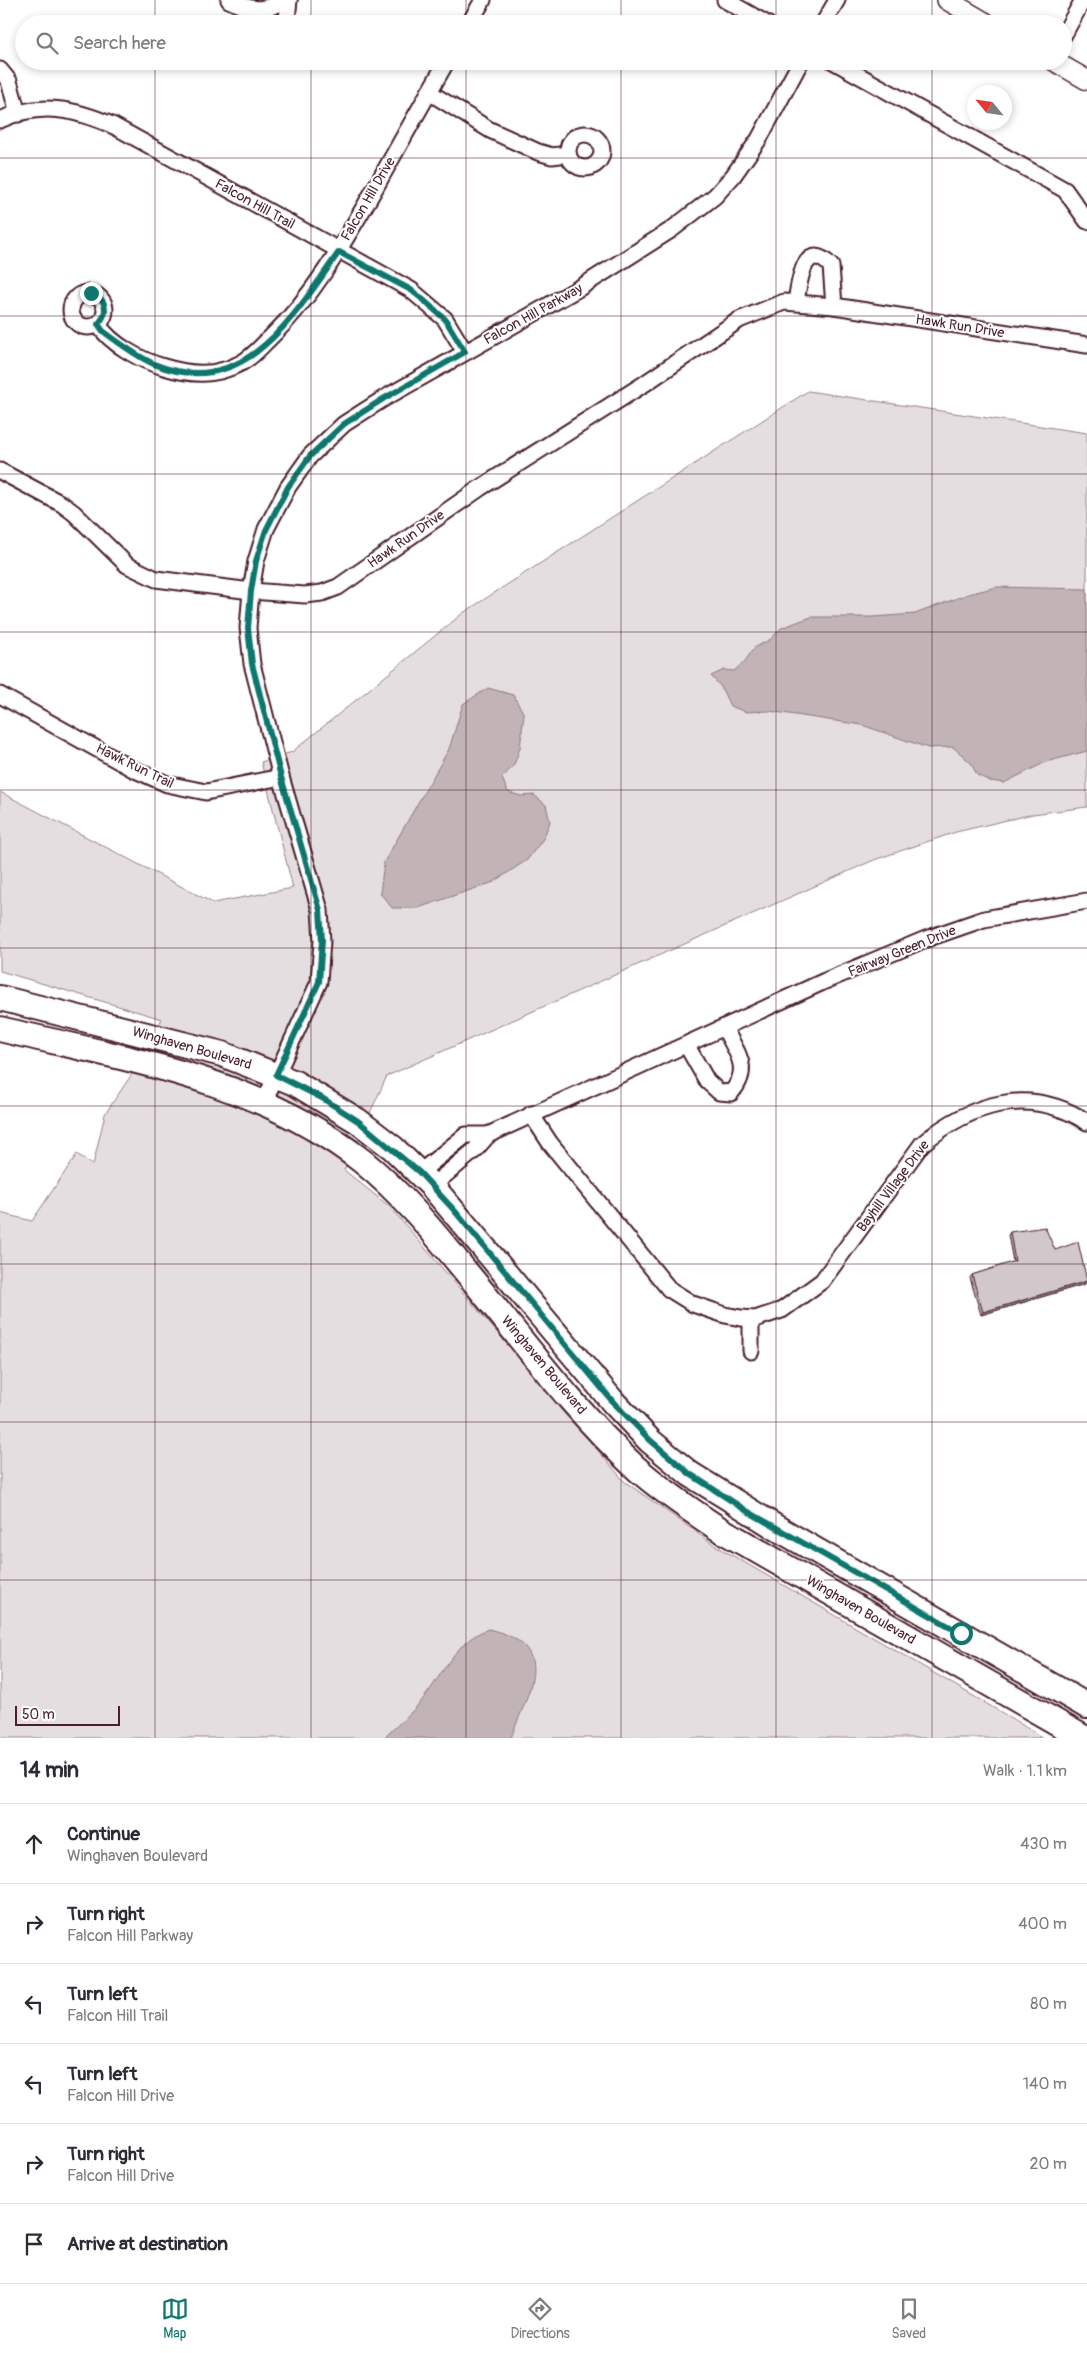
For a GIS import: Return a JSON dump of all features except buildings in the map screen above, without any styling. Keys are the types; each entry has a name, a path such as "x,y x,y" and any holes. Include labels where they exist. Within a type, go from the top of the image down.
{"main road":[{"name":"Winghaven Boulevard","path":"0,998 194,1046 239,1060 276,1075 322,1098 358,1121 425,1179 614,1403 650,1440 690,1474 777,1528 1087,1706"},
{"name":"Winghaven Boulevard","path":"0,1029 178,1072 227,1087 264,1102 320,1132 362,1162 401,1196 600,1431 637,1468 677,1501 716,1527 1084,1738"}],"street":[{"path":"229,0 251,9 269,9 289,0 288,15"},
{"path":"474,15 483,0"},
{"path":"725,0 751,15"},
{"path":"828,15 837,0"},
{"path":"947,0 973,15"},
{"path":"1072,20 1083,0"},
{"path":"251,9 254,15"},
{"path":"0,70 9,81 18,114"},
{"name":"Falcon Hill Drive","path":"98,324 103,331 116,341 154,364 198,375 219,372 249,359 295,313 339,252 442,70"},
{"name":"Falcon Hill Parkway","path":"264,1102 319,982 322,940 320,910 281,777 252,664 248,628 256,561 266,530 288,487 310,456 344,424 383,399 624,260 671,230 715,196 734,176 759,139 796,70"},
{"path":"849,70 1065,190 1087,221"},
{"path":"1070,70 1087,80"},
{"path":"429,92 490,130 522,145 547,155 568,154"},
{"name":"Falcon Hill Trail","path":"0,120 44,108 72,110 107,123 418,295 445,319 465,352"},
{"path":"796,302 803,266 808,260 814,258 831,266 834,306"},
{"name":"Hawk Run Drive","path":"0,471 62,504 74,513 127,565 156,579 251,591 322,593 338,587 480,488 644,384 739,320 784,302 834,306 1087,346"},
{"name":"Hawk Run Trail","path":"0,695 133,768 176,787 206,792 281,777"},
{"name":"Fairway Green Drive","path":"425,1179 475,1150 488,1135 531,1114 725,1029 826,981 926,939 984,919 1087,901"},
{"path":"687,1046 707,1081 718,1092 731,1093 740,1082 743,1067 725,1029"},
{"name":"Bayhill Village Drive","path":"531,1114 550,1143 669,1289 693,1304 725,1315 751,1319 782,1310 822,1281 922,1144 942,1127 966,1113 993,1105 1020,1102 1064,1111 1087,1122"},
{"path":"751,1319 751,1351"}],"shaded area":[{"path":"808,391 1087,433 1087,807 1033,814 956,832 874,860 387,1076 344,1170 390,1207 624,1481 713,1544 1043,1738 0,1738 0,1213 32,1221 77,1154 93,1165 105,1114 130,1077 162,1019 0,971 0,792 213,903 293,888 261,762 292,752 463,613"},
{"path":"997,587 1087,589 1087,751 1046,762 1004,783 990,781 977,775 971,763 953,747 928,748 862,725 769,711 746,712 730,706 721,687 711,676 724,670 734,671 745,661 754,648 771,639 781,628 811,617 872,617 915,614 968,594"},
{"path":"488,688 513,695 524,714 520,748 514,765 502,778 508,792 521,796 534,795 546,805 550,822 543,839 527,860 494,882 418,908 392,908 380,893 384,862 449,749 463,704"},
{"path":"488,1629 510,1636 524,1646 531,1658 533,1672 530,1687 511,1738 384,1738 419,1704 458,1650 476,1635"}],"route":[{"path":"91,293 97,294 101,298 106,308 103,320 98,324 103,331 123,346 154,364 198,375 219,372 249,359 295,313 339,252 411,290 445,319 465,352 383,399 344,424 310,456 288,487 266,530 256,561 248,628 252,664 281,777 320,910 322,940 319,982 276,1075 322,1098 358,1121 393,1148 419,1172 454,1210 614,1403 650,1440 690,1474 747,1511 961,1633"}]}
